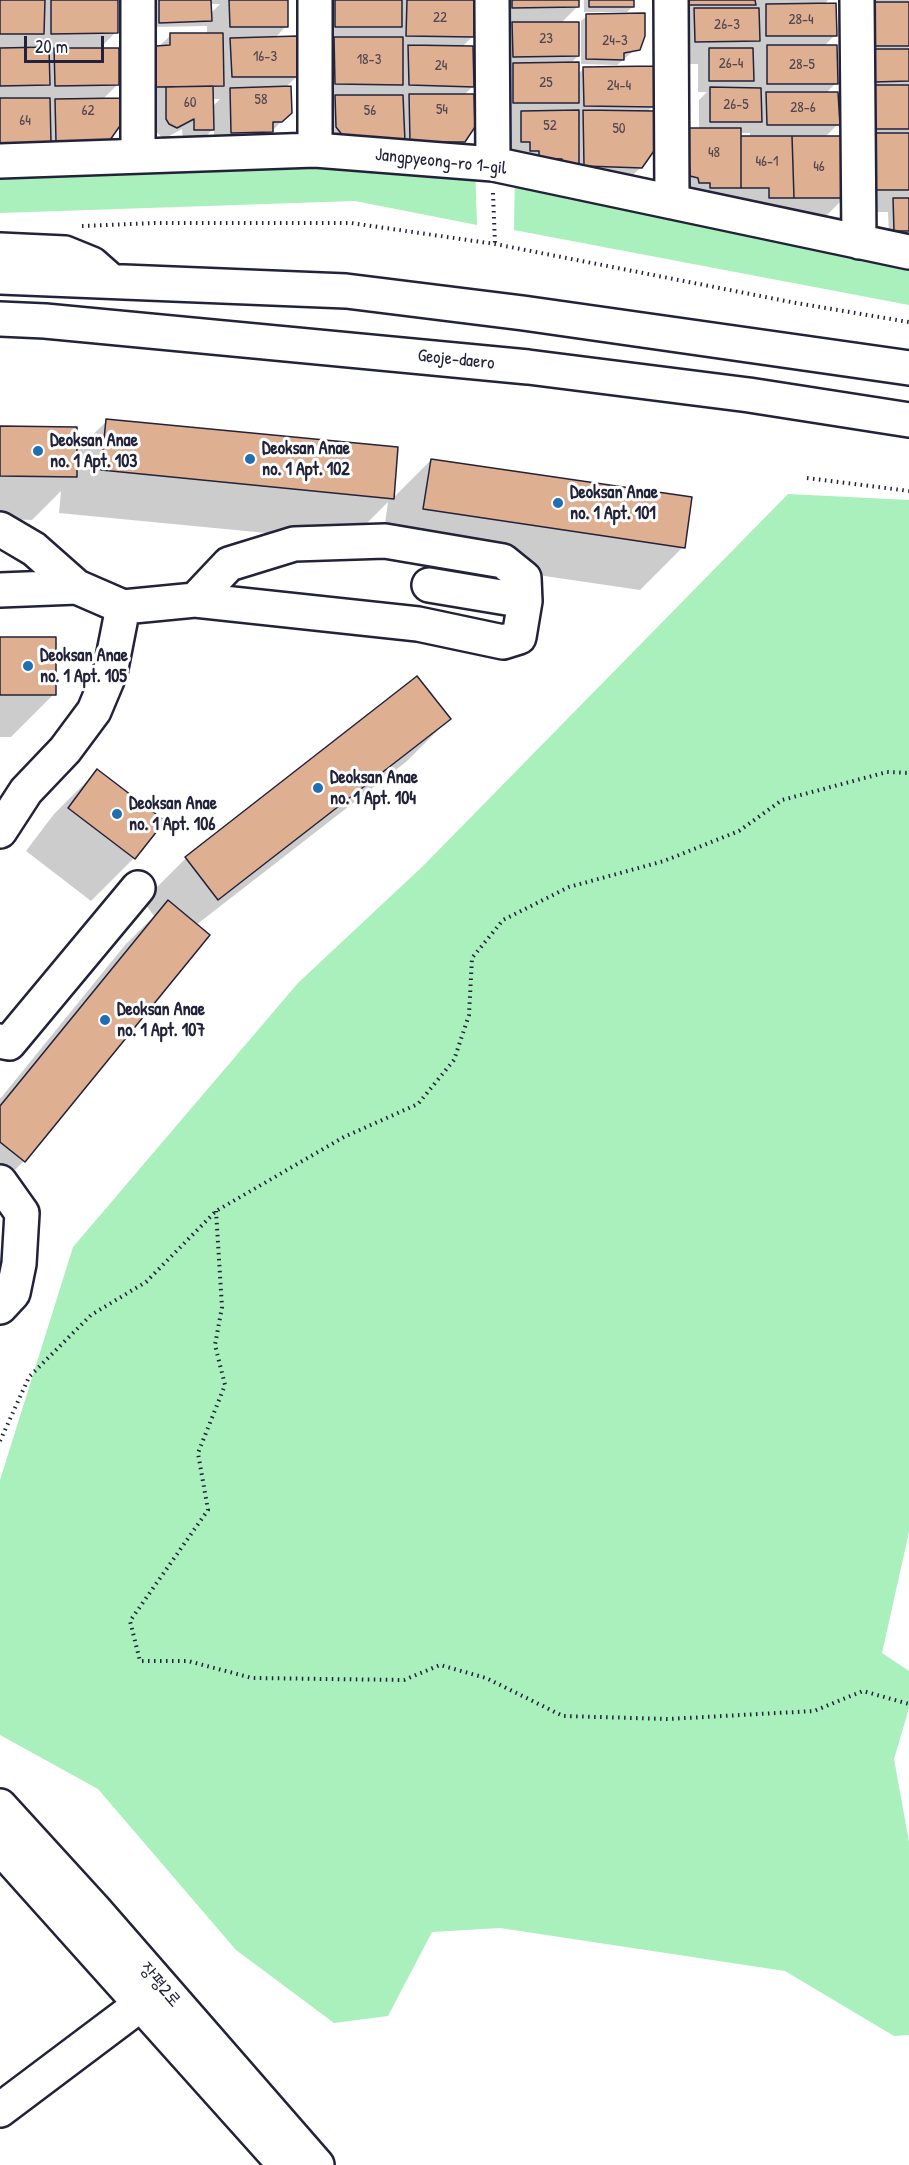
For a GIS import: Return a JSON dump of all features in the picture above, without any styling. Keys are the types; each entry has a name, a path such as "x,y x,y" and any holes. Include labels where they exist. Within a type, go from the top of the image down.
{"street":[{"path":"138,0 138,155"},
{"path":"315,0 315,150"},
{"path":"492,0 492,164"},
{"path":"671,0 672,202"},
{"path":"857,0 859,242"},
{"name":"Jangpyeong-ro 1-gil","path":"0,161 315,150 492,164 909,252"},
{"path":"0,250 65,253 92,264 111,281"},
{"path":"0,276 346,291 523,313 909,368"},
{"name":"Geoje-daero","path":"0,319 45,321 528,367 749,395 909,420"},
{"path":"0,529 34,549 77,587 123,607 195,600 418,624 503,642 519,637 525,602 524,578 503,561 385,541 294,544 283,547 229,564 195,600"},
{"path":"429,585 525,602"},
{"path":"0,590 77,587"},
{"path":"0,831 26,791 65,750 94,711 110,673 123,607"},
{"path":"0,1041 9,1043 138,888"},
{"path":"0,1182 22,1213 19,1263 13,1293 0,1307"},
{"name":"장평2로","path":"3,1823 82,1938 151,1996 317,2165"},
{"name":"장평2로","path":"3,1823 151,1996 285,2165"},
{"path":"0,1884 11,1889 58,1935 82,1938"},
{"path":"0,2110 151,1996"}],"path":[{"path":"492,164 495,244"},
{"path":"74,226 154,223 351,223 495,244 796,303 909,322"},
{"path":"807,478 909,491"},
{"path":"0,1441 28,1377 91,1314 146,1282 216,1211 344,1137 418,1104 454,1060 469,1015 472,958 503,920 569,887 664,861 739,831 782,800 887,772 909,773"},
{"path":"216,1211 222,1308 215,1345 225,1385 198,1453 208,1510 130,1621 140,1661 188,1661 252,1678 404,1680 440,1665 486,1678 563,1716 668,1719 814,1711 863,1691 909,1704"}],"green space":[{"path":"0,161 475,163 477,225 355,201 0,213"},
{"path":"515,169 909,252 909,305 514,230"},
{"path":"788,494 909,500 909,1532 882,1653 909,1671 909,1708 894,1759 909,1842 909,2035 894,2036 785,1971 500,1928 432,1932 388,2016 334,2023 236,1950 98,1789 0,1735 0,1480 73,1247 298,983 423,866"}],"building":[{"path":"0,0 45,0 44,34 0,34"},
{"path":"51,0 118,0 118,33 51,34"},
{"path":"159,0 211,0 212,21 159,23"},
{"path":"229,0 288,0 288,27 230,27"},
{"path":"335,0 402,0 402,27 335,27"},
{"path":"407,0 474,0 474,37 406,36"},
{"path":"512,0 579,0 579,7 512,8"},
{"path":"589,0 634,0 634,7 589,7"},
{"path":"688,0 755,0 756,5 688,5"},
{"path":"874,2 909,2 909,46 874,46"},
{"path":"836,3 837,36 766,36 766,4"},
{"path":"694,8 759,8 760,41 695,42"},
{"path":"645,13 645,36 640,50 624,53 624,60 586,59 586,14"},
{"path":"512,22 579,22 579,56 513,57"},
{"path":"170,33 223,33 224,86 156,87 156,46 170,45"},
{"path":"298,36 298,77 232,77 230,38"},
{"path":"334,37 403,37 403,85 335,84"},
{"path":"408,45 473,46 474,87 409,85"},
{"path":"767,45 837,45 838,84 767,84"},
{"path":"49,47 50,85 0,86 0,48"},
{"path":"54,48 119,48 119,85 55,86"},
{"path":"709,48 753,48 754,81 709,81"},
{"path":"874,49 909,49 909,81 874,82"},
{"path":"579,62 579,103 513,103 513,63"},
{"path":"654,66 655,107 584,106 583,67"},
{"path":"875,85 909,85 909,129 875,129"},
{"path":"213,86 214,130 194,130 194,119 177,128 169,124 166,119 166,87"},
{"path":"291,86 292,113 282,122 273,122 273,132 231,133 230,88"},
{"path":"710,87 761,88 762,122 710,122"},
{"path":"766,92 838,92 840,125 767,125"},
{"path":"409,94 474,94 475,127 465,142 410,142"},
{"path":"335,95 403,95 405,142 347,141 336,127"},
{"path":"0,98 50,98 51,143 0,145"},
{"path":"121,98 122,123 110,140 56,142 55,99"},
{"path":"579,110 579,165 562,165 562,159 539,158 539,151 530,151 530,142 521,142 521,111"},
{"path":"583,110 654,111 656,148 642,168 584,166"},
{"path":"687,128 741,128 741,188 710,188 710,183 699,183 698,178 690,176"},
{"path":"875,133 909,133 909,190 876,190"},
{"path":"741,136 792,136 794,198 769,198 769,188 741,188"},
{"path":"792,136 844,136 846,198 794,198"},
{"path":"893,198 909,198 909,231 894,231"},
{"name":"Deoksan Anae no. 1 Apt. 102","path":"106,419 398,447 394,499 101,470"},
{"name":"Deoksan Anae no. 1 Apt. 103","path":"0,426 77,427 77,477 0,476"},
{"name":"Deoksan Anae no. 1 Apt. 101","path":"431,459 692,497 685,548 423,509"},
{"name":"Deoksan Anae no. 1 Apt. 105","path":"0,637 56,637 56,695 0,695"},
{"name":"Deoksan Anae no. 1 Apt. 104","path":"417,676 451,719 218,900 185,857"},
{"name":"Deoksan Anae no. 1 Apt. 106","path":"97,769 165,821 135,859 68,808"},
{"name":"Deoksan Anae no. 1 Apt. 107","path":"168,900 210,935 25,1162 0,1142 0,1106"}],"place":[{"name":"Deoksan Anae no. 1 Apt. 103","path":"38,451"},
{"name":"Deoksan Anae no. 1 Apt. 102","path":"250,459"},
{"name":"Deoksan Anae no. 1 Apt. 101","path":"558,503"},
{"name":"Deoksan Anae no. 1 Apt. 105","path":"28,666"},
{"name":"Deoksan Anae no. 1 Apt. 104","path":"318,788"},
{"name":"Deoksan Anae no. 1 Apt. 106","path":"117,814"},
{"name":"Deoksan Anae no. 1 Apt. 107","path":"105,1020"}]}
